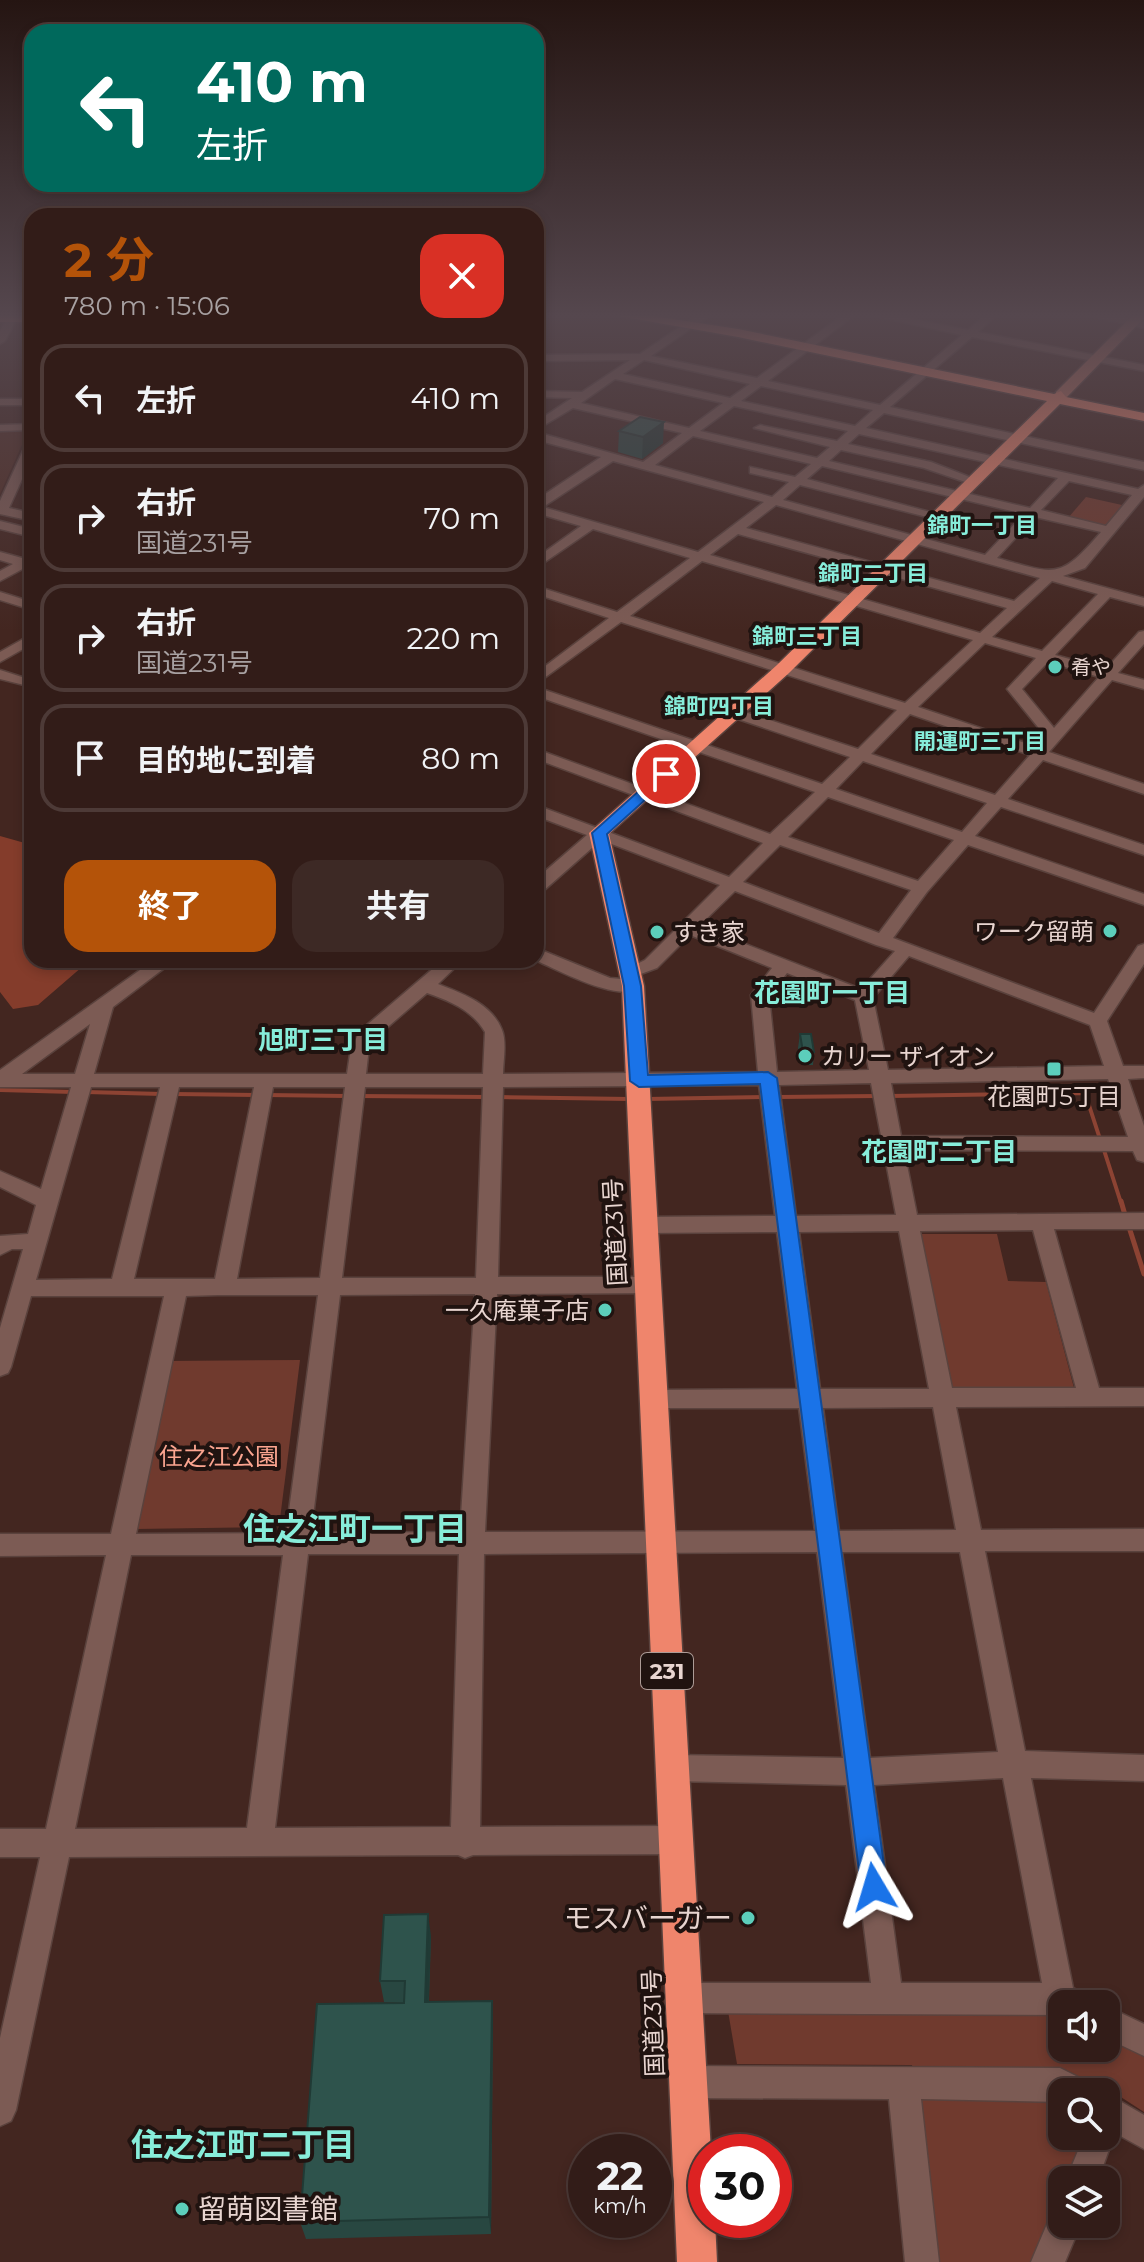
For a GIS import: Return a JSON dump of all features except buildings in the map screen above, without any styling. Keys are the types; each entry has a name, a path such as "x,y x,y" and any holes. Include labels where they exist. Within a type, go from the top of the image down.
{"highway":[{"path":"599,833 783,669 1036,420"},
{"name":"国道231号","path":"599,833 631,979 639,1081 697,2262"}],"street":[{"path":"635,420 1109,530"},
{"path":"645,466 709,420"},
{"path":"544,957 607,984 631,979 651,964 982,637 1049,576 1080,565 1142,491 1066,477 814,420"},
{"path":"544,674 699,554 774,501 867,420"},
{"path":"930,420 1144,466"},
{"path":"0,428 24,427"},
{"path":"760,428 927,465 974,481"},
{"path":"544,438 1144,602"},
{"path":"544,502 610,457"},
{"path":"1,508 24,461"},
{"path":"754,470 939,516"},
{"path":"988,559 1066,477"},
{"path":"1,508 24,504"},
{"path":"1,508 24,515"},
{"path":"544,510 1144,685"},
{"path":"544,558 592,524"},
{"path":"0,525 24,531"},
{"path":"734,529 1016,606"},
{"path":"0,556 24,559"},
{"path":"0,577 24,562"},
{"path":"1054,737 1014,689 1107,592"},
{"path":"544,593 908,708 1144,789"},
{"path":"0,596 24,604"},
{"path":"882,941 921,888 1144,635"},
{"path":"0,658 24,643"},
{"path":"0,674 24,683"},
{"path":"544,694 1144,900"},
{"path":"734,713 1144,850"},
{"path":"544,757 775,840 921,888"},
{"path":"544,813 1098,1021"},
{"path":"544,881 599,833"},
{"path":"544,869 554,873"},
{"path":"687,928 864,997"},
{"path":"864,997 906,949"},
{"path":"1098,1021 1138,968 1144,950"},
{"path":"783,966 760,995 768,1078 888,2000"},
{"path":"0,1080 155,968"},
{"path":"259,1844 360,1047 368,1034 445,968"},
{"path":"426,986 463,1000 490,1022 494,1032 495,1079 472,1543 465,1844"},
{"path":"864,997 970,1542 1064,1990"},
{"path":"0,1367 104,1007"},
{"path":"892,1143 1142,1150 1098,1021"},
{"path":"0,1080 639,1081 1144,1072"},
{"path":"121,1287 171,1080"},
{"path":"224,1289 265,1080"},
{"path":"0,1178 48,1202"},
{"path":"1041,1221 1090,1397"},
{"path":"646,1225 1144,1221"},
{"path":"0,1247 8,1241 37,1242"},
{"path":"24,1288 649,1285"},
{"path":"0,2110 176,1289"},
{"path":"655,1399 1144,1397"},
{"path":"0,1545 1144,1540"},
{"path":"673,1768 859,1772 1015,1764 1144,1768"},
{"path":"0,1843 465,1844 676,1840"},
{"path":"684,1998 1048,2001"},
{"path":"1120,2026 1142,2034"},
{"path":"687,2082 1048,2084"},
{"path":"903,2082 922,2262"},
{"path":"1120,2124 1144,2133"},
{"path":"1048,2262 1058,2238"}],"shaded area":[{"path":"0,429 24,429 24,440 0,494"},
{"path":"0,836 24,843 24,968 81,968 38,1005 13,1009 0,992"}],"green space":[{"path":"1086,497 1122,505 1105,527 1068,518"},
{"path":"921,1234 997,1234 1008,1281 1046,1282 1074,1388 952,1389"},
{"name":"住之江公園","path":"300,1360 279,1527 135,1529 168,1361"},
{"path":"728,2011 1048,2014 1048,2062 1120,2062 1120,2039 1144,2054 1144,2112 1120,2096 1120,2078 1048,2078 1048,2150 1081,2150 1075,2166 1048,2166 1048,2232 1036,2262 935,2262 912,2065 737,2064"}],"waterway":[{"path":"0,1090 74,1092"},
{"path":"86,1092 162,1094"},
{"path":"890,1096 1085,1093 1100,1139"},
{"path":"174,1094 258,1095"},
{"path":"266,1095 346,1096"},
{"path":"358,1096 486,1097"},
{"path":"778,1097 877,1096"},
{"path":"498,1097 630,1099"},
{"path":"646,1099 765,1097"},
{"path":"1103,1147 1121,1203"},
{"path":"1121,1201 1125,1215"},
{"path":"1129,1227 1144,1274"}],"place":[{"name":"肴や","path":"1055,667"},
{"name":"ワーク留萌","path":"1110,931"},
{"name":"すき家","path":"657,932"},
{"name":"カリー ザイオン","path":"805,1056"},
{"name":"花園町5丁目","path":"1054,1069"},
{"name":"一久庵菓子店","path":"605,1310"},
{"name":"モスバーガー","path":"748,1918"},
{"name":"留萌図書館","path":"182,2209"}],"district":[{"name":"錦町一丁目","path":"982,525"},
{"name":"錦町二丁目","path":"873,573"},
{"name":"錦町三丁目","path":"807,636"},
{"name":"錦町四丁目","path":"719,706"},
{"name":"開運町三丁目","path":"980,741"},
{"name":"花園町一丁目","path":"832,993"},
{"name":"旭町三丁目","path":"323,1040"},
{"name":"花園町二丁目","path":"939,1152"},
{"name":"住之江町一丁目","path":"355,1528"},
{"name":"住之江町二丁目","path":"243,2144"}],"route":[{"path":"666,774 599,833 633,986 639,1081 768,1078 874,1887"}]}
